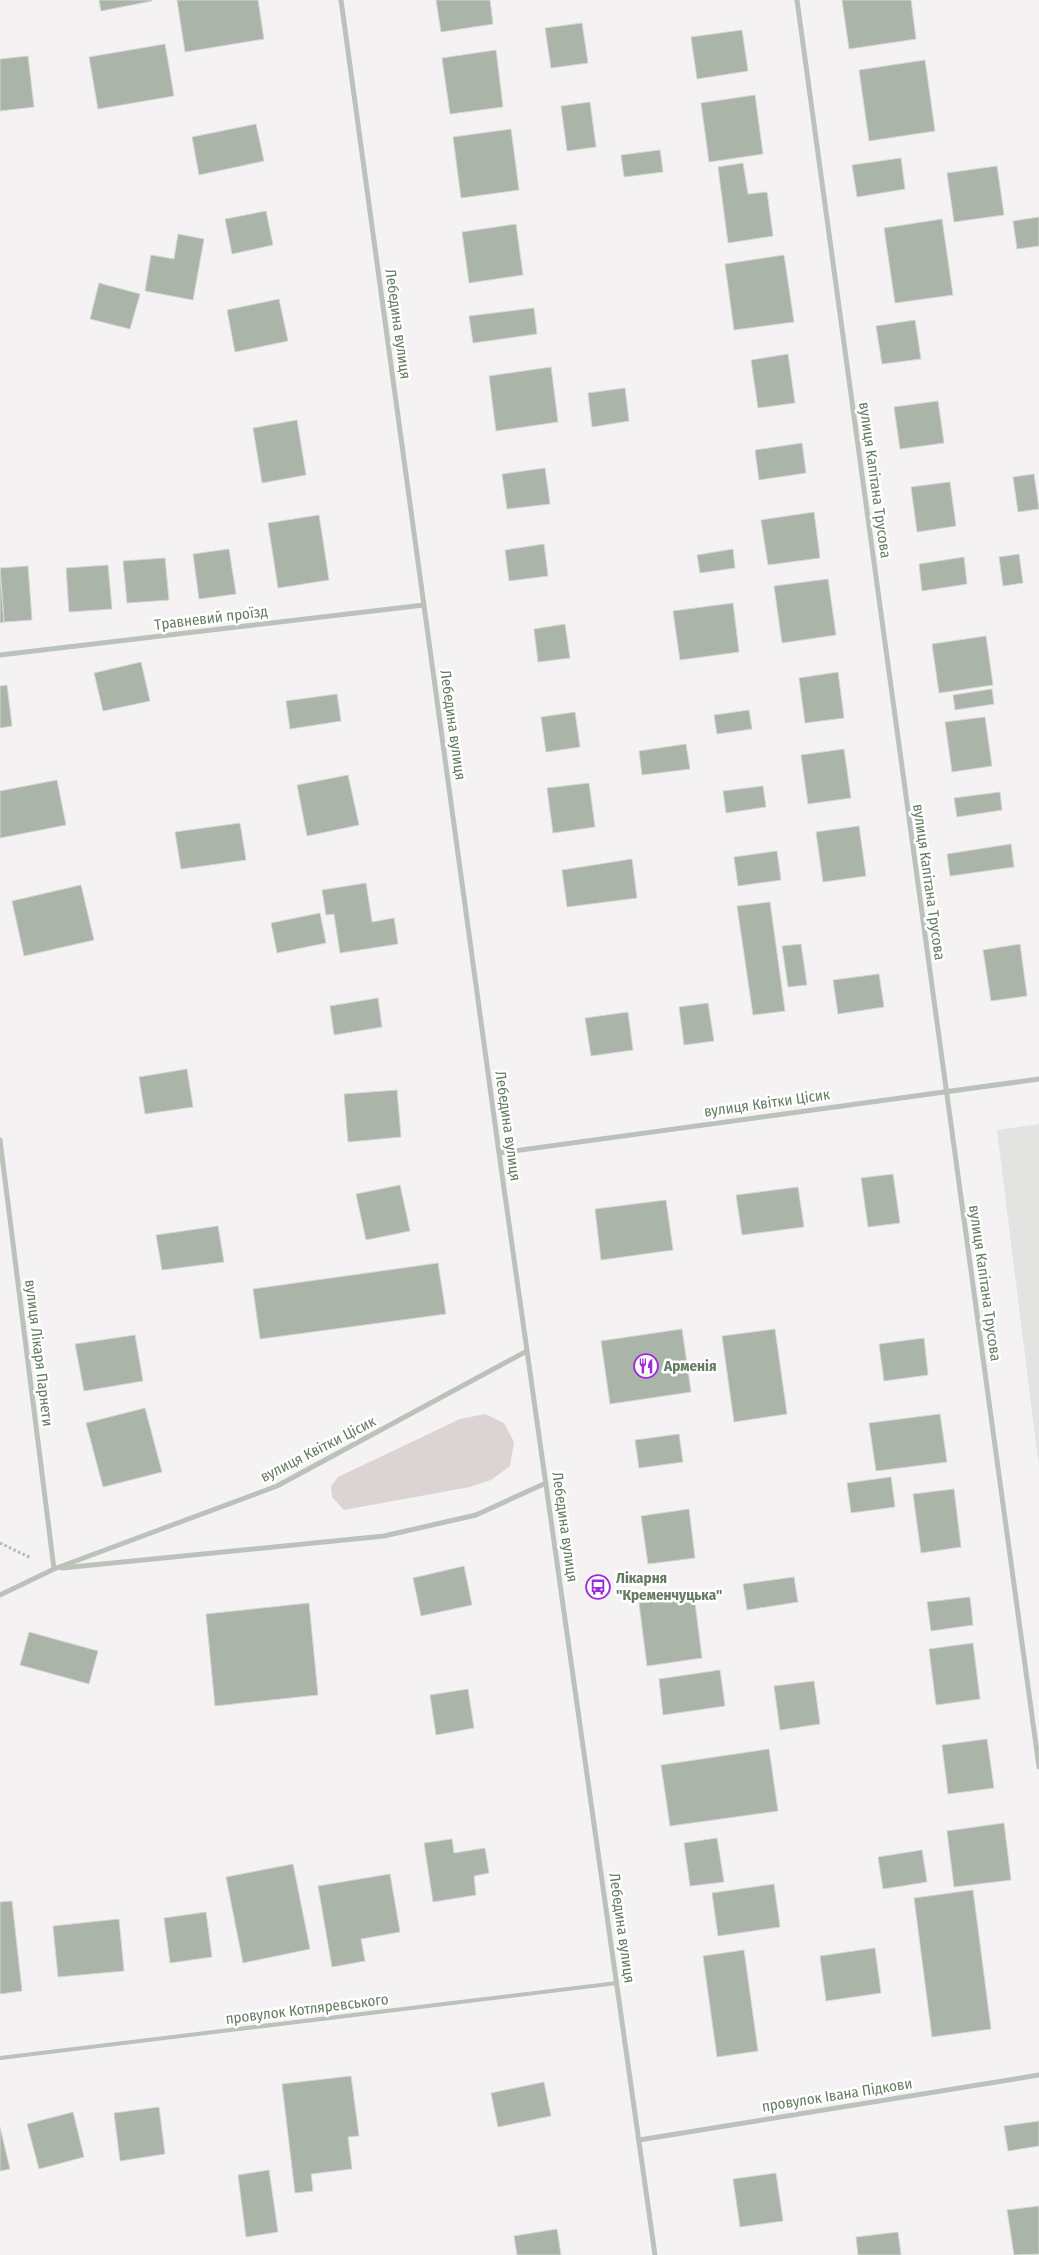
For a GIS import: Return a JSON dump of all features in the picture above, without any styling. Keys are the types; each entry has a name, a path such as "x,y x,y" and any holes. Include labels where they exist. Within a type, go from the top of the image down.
{"street":[{"name":"Лебедина вулиця","path":"341,0 499,1152 655,2255"},
{"name":"вулиця Капітана Трусова","path":"797,0 945,1092 997,1447 1039,1766"},
{"name":"Травневий проїзд","path":"0,655 424,605"},
{"name":"вулиця Квітки Цісик","path":"499,1152 1039,1079"},
{"name":"вулиця Лікаря Парнети","path":"0,1140 54,1569"},
{"name":"вулиця Квітки Цісик","path":"0,1595 54,1569 277,1486 527,1351"},
{"name":"вулиця Квітки Цісик","path":"54,1569 384,1536 476,1515 546,1483"},
{"name":"провулок Івана Підкови","path":"639,2140 1039,2075"}],"lane":[{"name":"провулок Котляревського","path":"0,2058 617,1983"}],"path":[{"path":"0,1544 54,1569"}],"shaded area":[{"path":"1039,1124 1039,1467 997,1130"},
{"path":"485,1414 504,1423 514,1442 510,1466 491,1480 470,1487 344,1510 332,1497 331,1486 338,1477 460,1419"}],"building":[{"path":"99,0 152,0 152,1 101,11"},
{"path":"177,0 258,0 264,39 185,52"},
{"path":"436,0 490,0 493,24 441,32"},
{"path":"842,0 911,0 916,39 849,49"},
{"path":"582,23 588,63 551,68 545,28"},
{"path":"742,30 748,71 697,79 691,37"},
{"path":"165,44 174,96 98,109 89,57"},
{"path":"496,50 503,107 450,114 442,58"},
{"path":"28,56 34,107 0,111 0,59"},
{"path":"925,60 935,131 869,141 859,70"},
{"path":"755,95 763,154 709,162 701,103"},
{"path":"590,102 596,147 567,151 561,106"},
{"path":"256,124 264,161 199,175 192,137"},
{"path":"511,129 519,190 461,198 453,137"},
{"path":"660,150 663,172 624,177 621,155"},
{"path":"901,158 905,189 857,197 852,165"},
{"path":"743,163 748,194 767,192 773,236 728,243 718,167"},
{"path":"997,166 1004,215 954,222 947,173"},
{"path":"266,211 273,245 232,254 225,219"},
{"path":"1039,217 1039,246 1017,249 1013,221"},
{"path":"942,219 953,295 895,303 884,228"},
{"path":"516,224 523,275 469,283 462,232"},
{"path":"178,234 204,239 193,300 145,291 151,255 174,259"},
{"path":"784,255 794,322 734,330 725,264"},
{"path":"99,283 140,294 130,329 90,319"},
{"path":"279,299 288,341 235,352 227,310"},
{"path":"534,308 537,334 473,343 469,316"},
{"path":"915,320 921,359 882,364 876,326"},
{"path":"788,354 795,403 758,408 751,360"},
{"path":"551,367 558,422 496,431 489,376"},
{"path":"625,388 629,421 592,427 588,393"},
{"path":"938,401 944,443 900,449 894,407"},
{"path":"297,420 306,475 262,483 253,428"},
{"path":"802,443 806,473 759,480 755,450"},
{"path":"545,468 550,504 507,509 502,474"},
{"path":"1034,474 1039,509 1018,512 1013,477"},
{"path":"950,482 956,526 917,532 911,487"},
{"path":"814,512 820,558 768,565 761,520"},
{"path":"319,515 329,580 278,588 268,523"},
{"path":"544,544 548,576 509,581 505,550"},
{"path":"229,549 236,594 199,599 193,554"},
{"path":"733,549 735,568 700,573 697,555"},
{"path":"1019,554 1023,583 1003,586 999,557"},
{"path":"964,557 967,584 922,591 919,564"},
{"path":"165,558 169,600 127,603 123,561"},
{"path":"108,565 112,609 69,612 66,568"},
{"path":"28,566 32,620 4,622 0,568"},
{"path":"0,568 4,622 0,623"},
{"path":"828,579 836,635 782,643 774,586"},
{"path":"733,603 739,652 680,660 673,611"},
{"path":"565,624 570,658 538,662 534,629"},
{"path":"986,636 993,685 939,693 932,644"},
{"path":"141,662 150,701 103,711 94,673"},
{"path":"838,672 844,718 805,723 799,678"},
{"path":"7,685 12,726 0,728 0,686"},
{"path":"992,689 994,704 955,710 953,695"},
{"path":"337,694 341,721 290,729 286,701"},
{"path":"749,710 752,729 717,734 714,715"},
{"path":"575,712 580,747 546,752 541,717"},
{"path":"985,717 992,766 952,772 945,722"},
{"path":"686,744 690,769 642,775 639,751"},
{"path":"844,749 851,798 808,804 801,755"},
{"path":"348,775 359,825 307,836 297,785"},
{"path":"57,780 66,825 0,838 0,791"},
{"path":"589,783 595,827 553,833 547,788"},
{"path":"763,786 766,807 726,813 723,791"},
{"path":"1000,792 1002,810 957,817 954,798"},
{"path":"240,823 246,860 181,869 175,832"},
{"path":"859,826 866,876 823,882 816,832"},
{"path":"1011,844 1014,867 950,876 947,854"},
{"path":"777,851 781,880 738,886 734,857"},
{"path":"632,859 637,898 567,907 562,870"},
{"path":"366,883 372,922 394,918 398,944 340,953 334,914 326,915 322,890"},
{"path":"81,885 94,940 24,956 12,901"},
{"path":"770,902 785,1011 753,1015 737,906"},
{"path":"320,913 326,943 277,953 271,923"},
{"path":"801,944 807,985 788,987 782,946"},
{"path":"1020,944 1027,996 991,1001 983,950"},
{"path":"879,974 884,1007 838,1014 833,980"},
{"path":"378,998 382,1027 334,1035 330,1006"},
{"path":"708,1003 714,1041 684,1045 679,1007"},
{"path":"628,1012 633,1050 591,1056 585,1018"},
{"path":"187,1069 193,1107 145,1114 139,1077"},
{"path":"397,1090 401,1137 348,1142 344,1094"},
{"path":"893,1174 900,1223 868,1227 861,1178"},
{"path":"400,1185 410,1231 366,1240 356,1194"},
{"path":"798,1187 804,1227 742,1235 736,1195"},
{"path":"666,1200 673,1250 601,1260 595,1209"},
{"path":"218,1226 224,1262 162,1270 156,1235"},
{"path":"438,1263 446,1314 260,1339 253,1289"},
{"name":"Арменія","path":"682,1329 691,1392 610,1404 601,1341"},
{"path":"775,1329 787,1414 734,1422 722,1336"},
{"path":"135,1335 143,1381 84,1391 75,1344"},
{"path":"924,1338 928,1375 884,1381 879,1344"},
{"path":"145,1408 162,1472 103,1487 86,1423"},
{"path":"940,1414 947,1462 876,1471 869,1423"},
{"path":"679,1434 683,1462 639,1468 635,1440"},
{"path":"891,1477 895,1507 851,1513 847,1483"},
{"path":"954,1489 961,1547 921,1553 913,1494"},
{"path":"689,1509 695,1558 648,1564 641,1516"},
{"path":"464,1566 472,1605 421,1616 413,1578"},
{"path":"794,1577 798,1602 747,1610 743,1584"},
{"path":"694,1595 702,1658 647,1666 639,1603"},
{"path":"970,1597 973,1625 931,1631 927,1602"},
{"path":"309,1603 318,1695 215,1706 206,1614"},
{"path":"29,1632 98,1651 89,1684 20,1665"},
{"path":"973,1643 980,1699 936,1705 929,1649"},
{"path":"720,1670 725,1706 663,1715 659,1679"},
{"path":"814,1681 820,1724 780,1730 774,1686"},
{"path":"468,1689 474,1728 436,1735 430,1695"},
{"path":"987,1739 994,1788 948,1794 942,1745"},
{"path":"769,1749 778,1811 670,1826 661,1765"},
{"path":"1004,1823 1011,1880 954,1887 947,1831"},
{"path":"717,1838 724,1882 690,1886 684,1843"},
{"path":"452,1839 454,1853 485,1848 489,1873 474,1876 476,1895 433,1902 424,1843"},
{"path":"922,1850 927,1882 883,1889 878,1857"},
{"path":"293,1864 310,1949 243,1963 226,1877"},
{"path":"390,1874 400,1932 361,1939 365,1961 332,1967 318,1886"},
{"path":"774,1884 780,1927 718,1936 712,1893"},
{"path":"973,1890 991,2029 932,2037 914,1898"},
{"path":"12,1901 22,1991 0,1994 0,1902"},
{"path":"206,1912 212,1957 170,1963 164,1918"},
{"path":"119,1919 124,1971 58,1977 53,1926"},
{"path":"875,1948 881,1993 826,2001 820,1956"},
{"path":"744,1950 758,2051 717,2057 703,1956"},
{"path":"351,2076 359,2136 348,2137 352,2169 311,2174 313,2191 295,2193 282,2084"},
{"path":"544,2082 551,2116 498,2127 491,2093"},
{"path":"159,2107 165,2154 120,2161 114,2113"},
{"path":"73,2112 84,2157 39,2169 27,2124"},
{"path":"1039,2121 1039,2146 1008,2151 1004,2126"},
{"path":"0,2127 10,2169 0,2171"},
{"path":"269,2170 278,2232 246,2237 238,2175"},
{"path":"776,2173 783,2221 740,2227 733,2179"},
{"path":"1039,2206 1039,2254 1014,2255 1007,2210"},
{"path":"557,2229 561,2255 517,2255 514,2236"},
{"path":"898,2232 901,2255 858,2255 856,2237"}],"place":[{"name":"Арменія","path":"646,1366"},
{"name":"Лікарня \"Кременчуцька\"","path":"598,1587"}]}
